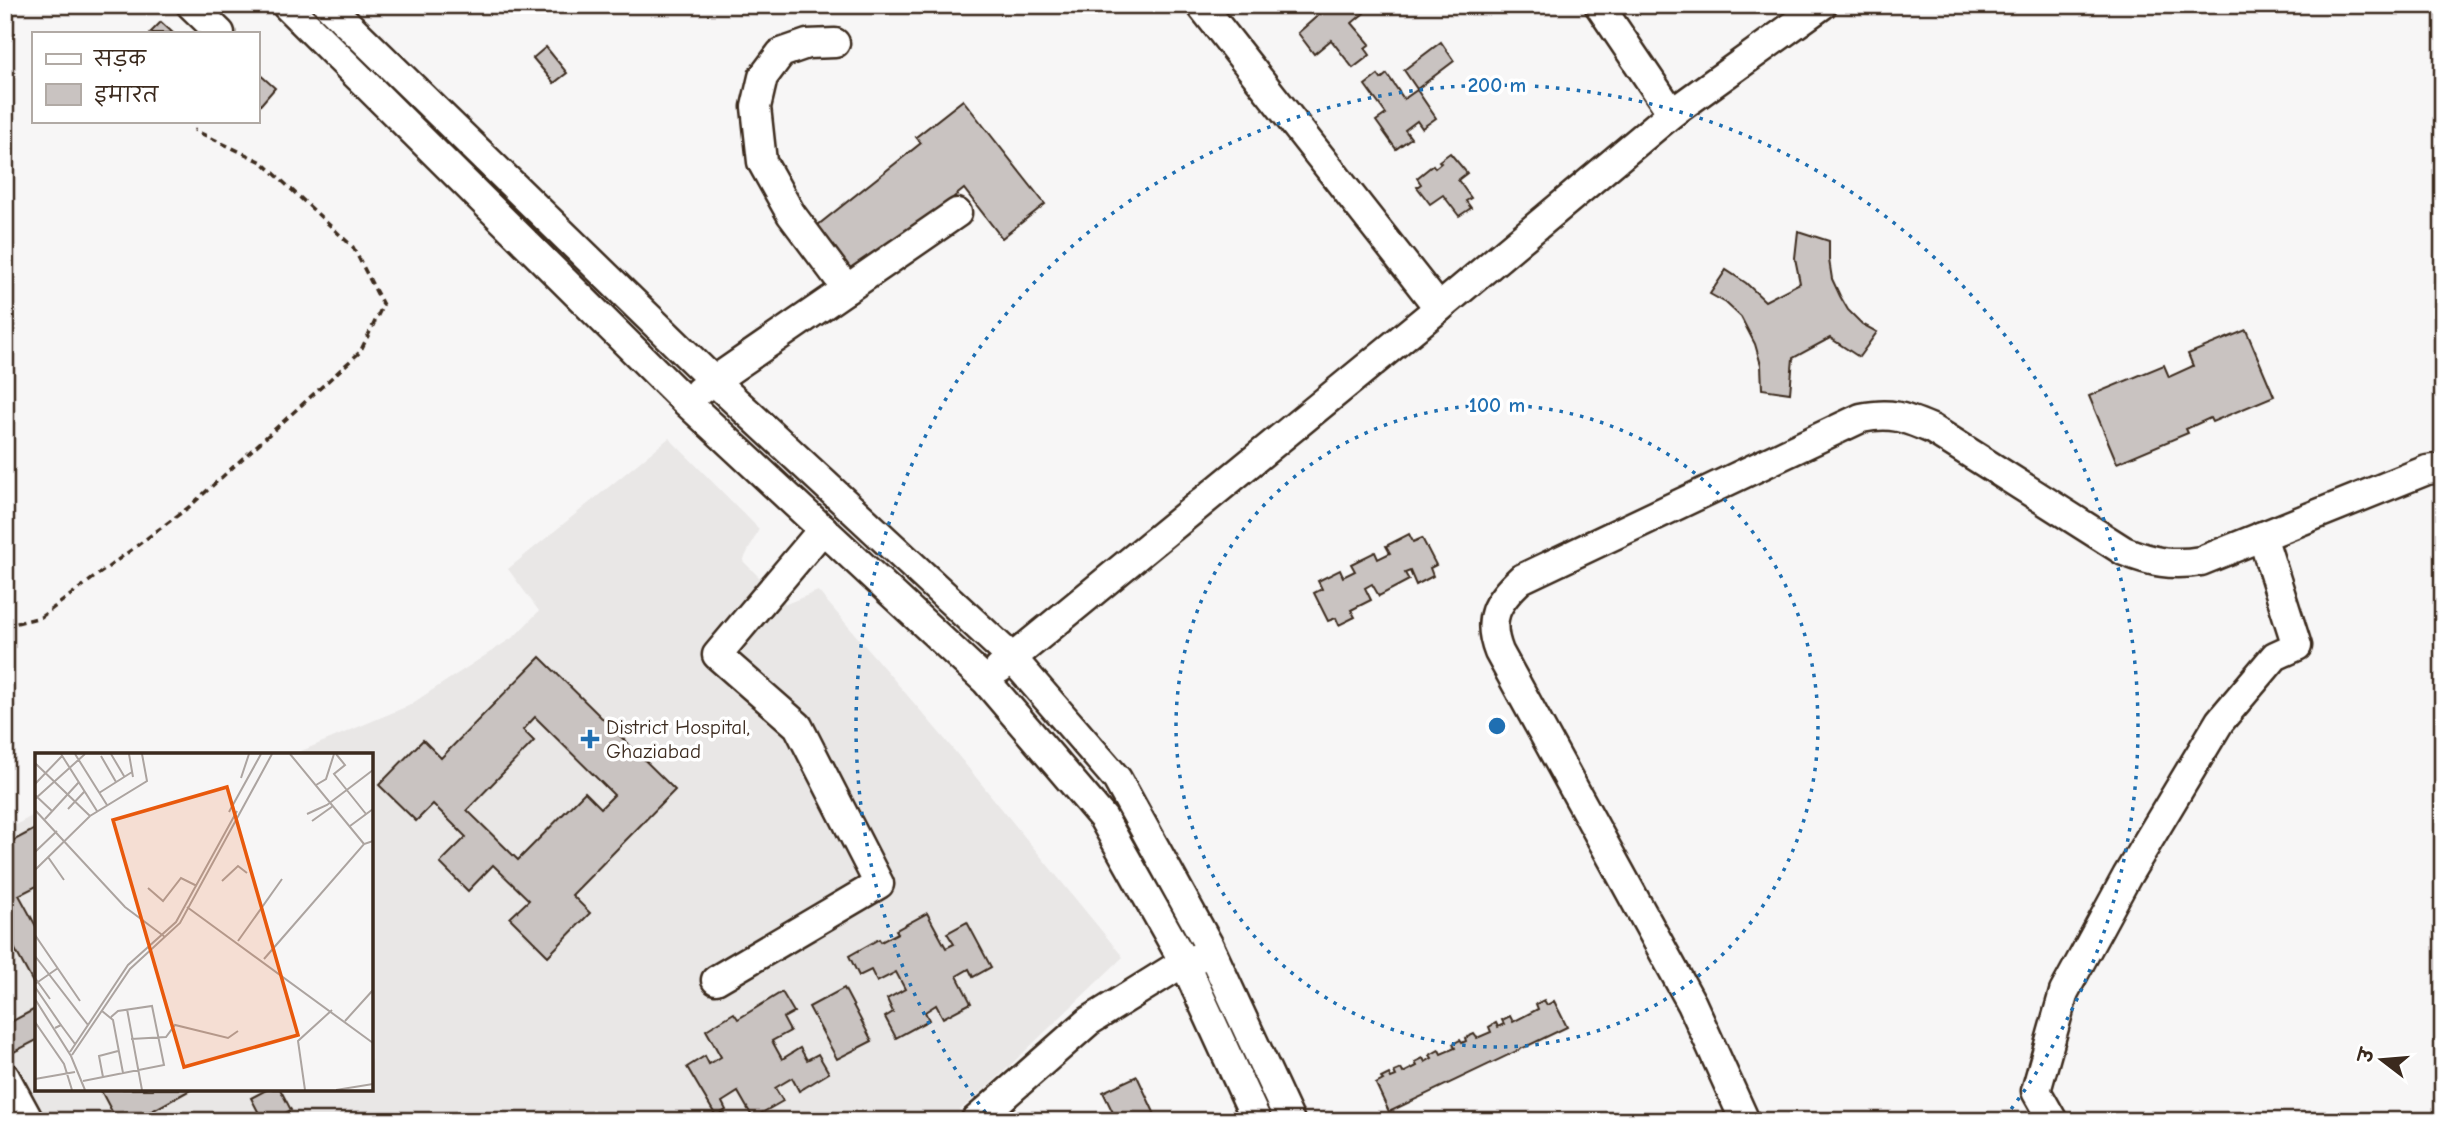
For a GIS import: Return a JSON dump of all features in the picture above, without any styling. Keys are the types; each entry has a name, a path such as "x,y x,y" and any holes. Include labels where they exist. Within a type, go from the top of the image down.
{"street":[{"path":"191,5 219,32"},
{"path":"286,5 684,400 986,681 1103,818 1184,962 1256,1121"},
{"path":"328,5 714,381 1012,657 1117,779 1212,953 1290,1121"},
{"path":"1201,5 1440,308"},
{"path":"1600,5 1672,113"},
{"path":"986,681 1440,308 1672,113 1822,5"},
{"path":"835,43 807,44 781,53 763,77 756,107 762,162 791,214 847,289"},
{"path":"684,400 957,214"},
{"path":"1745,1121 1692,1004 1499,652 1492,633 1495,615 1502,597 1521,579 1861,418 1884,414 1908,419 1932,429 2124,551 2146,560 2180,565 2201,561 2427,470 2443,468"},
{"path":"716,980 879,884 798,726 717,655 823,529"},
{"path":"2053,1121 2036,1091 2064,992 2127,876 2220,720 2275,656 2297,646 2262,536"},
{"path":"981,1118 1089,1021 1184,962 1212,953"},
{"path":"5,1077 29,1121"}],"path":[{"path":"5,626 41,617 189,508 360,352 383,305 353,247 262,162 194,130"}],"shaded area":[{"path":"669,438 759,529 743,561 786,604 818,591 943,737 1123,957 994,1081 947,1121 5,1121 5,831 35,814 35,1091 373,1091 373,753 297,753 408,706 515,636 539,611 508,569"}],"building":[{"path":"1330,5 1358,5 1364,13 1352,23 1370,44 1365,48 1370,55 1353,68 1331,40 1314,54 1298,33"},
{"path":"161,22 172,32 151,32"},
{"path":"1441,42 1454,61 1417,89 1404,70"},
{"path":"546,47 567,73 554,83 533,58"},
{"path":"259,74 275,88 259,107"},
{"path":"1387,74 1404,99 1417,90 1436,118 1422,128 1417,121 1405,130 1411,138 1396,149 1376,121 1386,114 1365,85 1378,75 1381,79"},
{"path":"963,100 1045,204 1002,238 964,189 852,279 813,229 921,143 916,137"},
{"path":"1450,153 1467,173 1458,180 1471,198 1466,201 1471,208 1459,216 1443,195 1430,204 1417,187 1421,184 1417,178 1433,165 1435,168 1441,163 1439,161"},
{"path":"1798,231 1829,241 1832,279 1840,296 1848,310 1862,324 1877,332 1859,357 1830,338 1793,358 1790,393 1762,389 1761,365 1755,344 1741,317 1726,303 1710,294 1726,270 1746,283 1765,301 1800,283 1795,258"},
{"path":"2246,330 2274,396 2212,422 2210,418 2186,429 2188,433 2117,463 2089,396 2164,365 2169,377 2193,366 2188,354"},
{"path":"1409,534 1413,542 1422,538 1436,565 1430,568 1433,576 1416,585 1410,571 1405,573 1409,580 1379,596 1372,584 1365,588 1371,600 1351,610 1355,617 1339,625 1336,618 1328,621 1314,593 1322,589 1318,581 1340,570 1343,577 1355,571 1351,564 1375,552 1378,559 1390,553 1386,546"},
{"path":"540,657 675,790 572,895 590,913 548,956 510,918 529,900 493,865 468,891 440,863 466,837 433,804 416,821 379,785 423,740 441,758","holes":["535,717 614,795 601,808 585,792 518,860 467,810 534,741 523,730"]},
{"path":"35,829 35,887 19,895 35,924 35,986 5,931 5,845"},
{"path":"927,913 946,948 954,944 947,933 967,922 991,967 973,977 969,969 957,976 971,1003 943,1018 936,1005 925,1012 929,1020 896,1038 885,1017 893,1012 887,999 905,989 896,972 877,982 871,970 859,976 849,956 879,939 881,942 898,933 896,930"},
{"path":"844,988 872,1041 837,1059 809,1007"},
{"path":"782,992 794,1012 783,1018 790,1031 772,1041 782,1059 800,1048 807,1060 818,1054 829,1073 799,1091 792,1078 775,1088 783,1101 753,1118 738,1092 722,1102 726,1110 716,1116 687,1067 705,1056 709,1064 721,1057 706,1030 734,1013 738,1019"},
{"path":"1544,1000 1547,1005 1554,1001 1567,1027 1389,1112 1376,1084 1383,1080 1381,1078 1389,1074 1391,1078 1396,1076 1394,1072 1401,1069 1403,1073 1417,1066 1415,1062 1423,1058 1425,1062 1439,1050 1441,1054 1455,1048 1453,1044 1460,1040 1462,1043 1466,1041 1465,1038 1474,1034 1477,1038 1491,1032 1489,1027 1496,1023 1498,1027 1504,1024 1502,1020 1510,1016 1513,1022 1538,1009 1536,1004"},
{"path":"35,1009 35,1041 14,1052 5,1036 5,1025"},
{"path":"1137,1076 1158,1121 1117,1121 1103,1092"},
{"path":"101,1091 188,1091 134,1121 117,1121"},
{"path":"264,1091 281,1091 291,1110 271,1121 263,1121 251,1098"}],"place":[{"name":"District Hospital, Ghaziabad","path":"590,739"}]}
